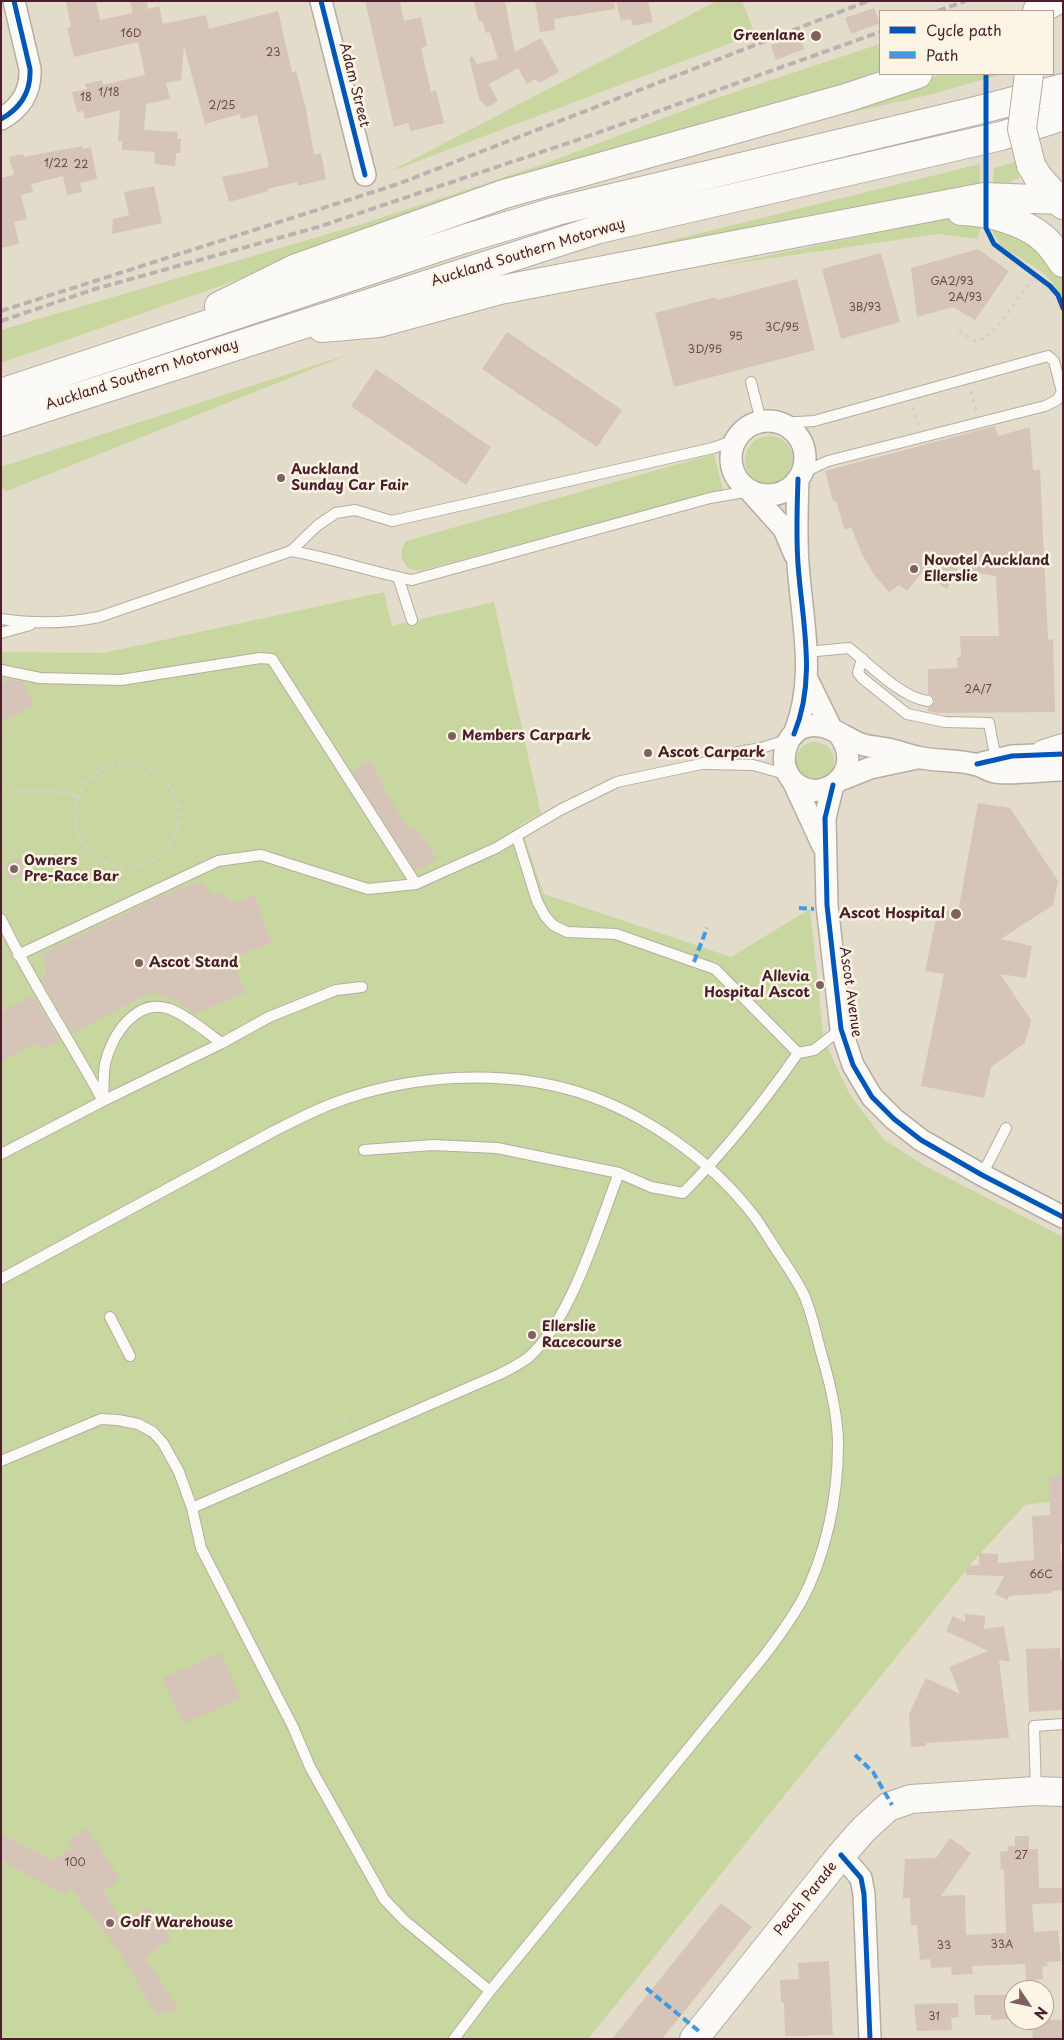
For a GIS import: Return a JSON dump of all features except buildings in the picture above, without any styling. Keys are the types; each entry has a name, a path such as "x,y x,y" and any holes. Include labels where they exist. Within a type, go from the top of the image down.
{"main road":[{"path":"1039,10 1055,1"},
{"path":"135,348 294,269 388,234 504,194 846,98 915,75"},
{"path":"1029,75 1022,129 1031,165 1038,177 1062,202"},
{"name":"Auckland Southern Motorway","path":"1,393 464,239 557,211 956,116 1063,88"},
{"name":"Auckland Southern Motorway","path":"1,422 269,333 599,229 1001,136 1063,116"},
{"path":"269,333 378,323 500,290 984,197 1062,202"},
{"path":"922,210 977,211 1009,219 1043,237 1053,271"},
{"name":"Peach Parade","path":"694,2039 841,1855 876,1817 888,1807 911,1799 1036,1791 1063,1792"}],"street":[{"path":"1,119 22,102 30,81 30,70 14,1"},
{"name":"Adam Street","path":"321,1 365,175"},
{"path":"798,560 784,529 750,491 740,484 732,468 731,451 735,440 746,428 772,422 792,429 800,439 804,450 805,462 800,476 798,560 808,681 800,719 783,761 791,778 802,787 813,790 836,783 870,768 918,758"},
{"path":"750,491 771,496 791,487 800,476"},
{"path":"808,681 835,731 845,742 849,762 836,783"},
{"path":"792,736 810,725 826,726 860,744 918,758 986,762 1058,756"},
{"name":"Ascot Avenue","path":"791,778 825,849"},
{"name":"Ascot Avenue","path":"836,783 825,818 827,905 841,1029 853,1065 872,1097 894,1120 921,1140 982,1175 1061,1214"},
{"path":"841,1855 861,1878 864,1894 870,2039"}],"lane":[{"path":"751,382 772,422 814,421 1048,356 1054,361 1062,392 1057,400 1045,406 828,461 800,476"},
{"path":"1,619 34,624 74,622 99,617 291,551 318,525 336,513 355,510 392,521 704,450 735,440"},
{"path":"291,551 332,558 371,572 412,580 710,498 750,491"},
{"path":"398,577 412,620"},
{"path":"1,633 34,624"},
{"path":"806,652 849,648 906,693 920,700 928,701"},
{"path":"1,670 40,678 121,680 260,658 272,659 416,884"},
{"path":"862,658 858,673 862,678 907,714 945,722 989,723 986,762"},
{"path":"18,954 218,861 262,855 368,889 416,884 517,837 560,810 617,782 701,764 723,755 760,748 792,736"},
{"path":"701,764 753,765 791,778"},
{"path":"517,837 537,901 545,916 553,925 568,932 616,934 715,969 798,1053"},
{"path":"1,920 18,954 103,1101"},
{"path":"1,1154 103,1101 222,1043 269,1017 336,990 362,987"},
{"path":"103,1101 105,1064 117,1031 135,1014 155,1006 171,1010 222,1043"},
{"path":"364,1150 433,1145 497,1148 619,1173 651,1187 683,1193 708,1168 765,1100 798,1053 814,1050 841,1029"},
{"path":"1,1279 314,1111 336,1102 414,1083 470,1078 542,1083 578,1092 638,1118 669,1138 708,1168 754,1216 803,1293 829,1379 838,1444 834,1496 816,1567 802,1600 769,1650 490,1991 454,2039"},
{"path":"982,1175 1006,1128"},
{"path":"192,1508 516,1367 529,1356 553,1329 568,1299 619,1173"},
{"path":"110,1316 130,1356"},
{"path":"1,1461 101,1419 138,1424 153,1432 164,1443 179,1472 192,1508 201,1548 293,1728 310,1766 384,1899 404,1920 490,1991"},
{"path":"1036,1791 1034,1726 1063,1724"}],"path":[{"path":"1028,269 1036,274 1053,271"},
{"path":"959,331 975,341 986,338 992,330 996,329 1036,274"},
{"path":"969,385 978,419"},
{"path":"911,401 918,426"},
{"path":"125,762 141,765 156,771 168,783 176,797 179,813 177,830 170,844 159,856 142,865 125,867 107,863 92,854 81,840 75,822 76,804 79,796 95,774 109,766 125,762"},
{"path":"1,789 56,792 79,796"},
{"path":"344,1421 351,1417"}],"green space":[{"path":"717,1 742,1 755,34 389,172"},
{"path":"879,44 879,74 334,246 1,363 1,330 362,224 547,163 711,100"},
{"path":"939,75 999,75 929,95 767,131"},
{"path":"1015,162 1019,178 1008,183 993,185 994,168"},
{"path":"980,164 980,188 641,254 640,248"},
{"path":"948,218 972,219 1004,224 1056,266 1063,278 1063,298 1051,281 1039,270 1000,245 990,227 981,229 977,239 938,234 718,266"},
{"path":"350,354 7,491 1,489 1,467"},
{"path":"764,436 774,436 786,443 793,455 793,465 786,477 774,484 764,484 756,480 749,473 745,465 745,455 749,447 756,440"},
{"path":"714,454 723,490 419,571 409,569 402,559 402,549 406,541"},
{"name":"Ellerslie Racecourse","path":"384,592 392,626 494,602 541,814 520,825 544,894 731,957 810,909 823,1032 830,1053 849,1093 883,1139 925,1166 1063,1237 1063,1500 1025,1505 976,1558 588,2039 1,2039 1,652 103,653"},
{"path":"815,742 829,747 834,761 829,775 815,780 801,775 796,761 801,747"}],"railway":[{"path":"1,311 398,184 868,1"},
{"path":"941,10 965,1"},
{"path":"1,321 95,289 318,227 583,138 879,32"}],"marked path":[{"path":"799,908 814,909"},
{"path":"694,962 707,928"},
{"path":"855,1755 873,1772 892,1805"},
{"path":"646,1988 700,2032"}],"cycle path":[{"path":"1,119 19,104 27,92 30,77 30,69 14,1"},
{"path":"321,1 365,175"},
{"path":"986,75 986,228 994,244 1050,286 1058,295 1063,308"},
{"path":"794,734 801,713 806,671 805,628 797,553 798,479"},
{"path":"977,764 1012,756 1063,754"},
{"path":"833,785 825,818 827,905 841,1029 853,1065 872,1097 894,1119 921,1140 982,1175 1063,1217"},
{"path":"841,1855 861,1878 864,1894 870,2039"}],"place":[{"name":"Greenlane","path":"816,36"},
{"name":"Auckland Sunday Car Fair","path":"281,478"},
{"name":"Novotel Auckland Ellerslie","path":"914,569"},
{"name":"Members Carpark","path":"452,736"},
{"name":"Ascot Carpark","path":"648,753"},
{"name":"Owners Pre-Race Bar","path":"14,869"},
{"name":"Ascot Hospital","path":"956,914"},
{"name":"Ascot Stand","path":"139,963"},
{"name":"Allevia Hospital Ascot","path":"820,985"},
{"name":"Ellerslie Racecourse","path":"532,1335"},
{"name":"Golf Warehouse","path":"110,1923"}]}
